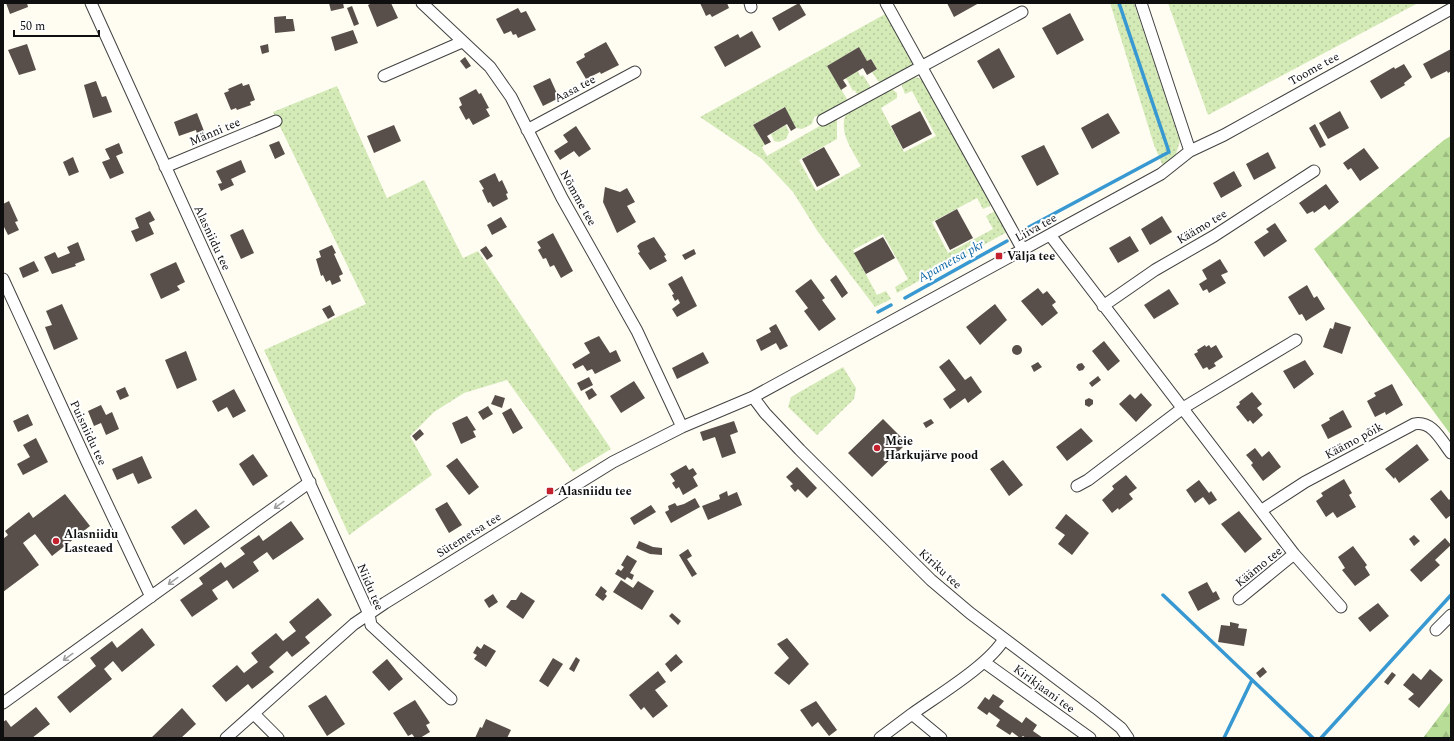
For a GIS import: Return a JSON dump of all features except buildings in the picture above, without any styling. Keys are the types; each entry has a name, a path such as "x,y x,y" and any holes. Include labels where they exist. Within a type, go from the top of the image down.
{"street":[{"name":"Alasniidu tee","path":"91,3 310,482"},
{"name":"Nõmme tee","path":"422,3 490,67 511,96 562,198 637,331 682,427"},
{"path":"886,3 1023,250"},
{"path":"1141,3 1190,151"},
{"name":"Toome tee","path":"1190,151 1224,135 1451,9"},
{"path":"823,120 1022,12"},
{"path":"384,76 462,42"},
{"name":"Aasa tee","path":"527,130 635,72"},
{"name":"Männi tee","path":"165,167 276,120"},
{"name":"Liiva tee","path":"753,397 1161,174 1190,151"},
{"name":"Käämo tee","path":"1103,306 1154,270 1214,236 1314,171"},
{"name":"Käämo tee","path":"1050,235 1103,306 1262,510 1294,554 1341,607"},
{"name":"Puisniidu tee","path":"3,279 151,597"},
{"path":"1077,486 1088,480 1183,408 1296,340"},
{"name":"Sütemetsa tee","path":"226,738 369,614 612,462 682,427 753,397"},
{"name":"Kiriku tee","path":"753,397 770,418 864,516 931,580 1004,639 1121,728 1128,738"},
{"name":"Käämo põik","path":"1262,510 1305,482 1414,424 1421,422 1429,425 1451,453"},
{"path":"3,703 310,482"},
{"name":"Niidu tee","path":"310,482 369,614 371,625 451,699"},
{"name":"Käämo tee","path":"1239,599 1294,554"},
{"path":"1436,630 1451,615"},
{"path":"880,738 984,662 999,647 1004,639"},
{"name":"Kirikjaani tee","path":"984,662 1090,738"},
{"path":"254,714 278,738"},
{"path":"912,714 941,738"}],"green space":[{"path":"1110,3 1134,3 1180,141 1175,157 1163,166 1154,145"},
{"path":"1168,3 1418,3 1208,115"},
{"path":"887,13 914,61 913,67 883,83 878,81 872,72 877,69 871,59 867,61 859,47 827,66 847,99 847,103 821,118 819,115 814,117 812,124 802,129 796,128 784,107 753,125 765,145 762,147 767,156 825,123 835,119 837,120 837,139 799,160 816,191 861,166 850,147 845,133 844,119 847,112 892,89 897,93 897,98 881,108 904,152 936,136 912,91 905,94 902,86 903,83 915,77 922,79 991,202 990,206 983,209 977,198 932,222 948,253 993,229 986,216 995,211 1007,232 897,293 895,287 908,279 883,234 853,250 877,295 886,291 891,299 875,307 818,232 793,192 762,159 700,117"},
{"path":"858,71 860,76 863,75 870,86 869,92 862,96 856,93 855,90 853,91 846,78"},
{"path":"337,86 387,198 424,180 463,258 478,251 611,449 573,472 507,380 464,393 434,412 410,436 432,475 349,535 264,350 366,304 273,112"},
{"path":"786,125 789,132 786,139 779,142 774,141 771,134"},
{"path":"1451,136 1451,435 1314,249 1444,140"},
{"path":"843,367 856,388 854,399 817,435 788,407 791,397"},
{"path":"1451,701 1451,738 1423,738"}],"waterway":[{"path":"1029,227 1169,152 1119,3"},
{"name":"Apametsa pkr","path":"905,298 1007,241"},
{"name":"Apametsa pkr","path":"878,312 891,305"},
{"path":"1163,595 1313,738"},
{"path":"1321,738 1451,595"},
{"path":"1224,738 1252,680"}],"place":[{"name":"Välja tee","path":"999,256"},
{"name":"Meie Harkujärve pood","path":"877,448"},
{"name":"Alasniidu tee","path":"550,491"},
{"name":"Alasniidu Lasteaed","path":"56,541"}]}
